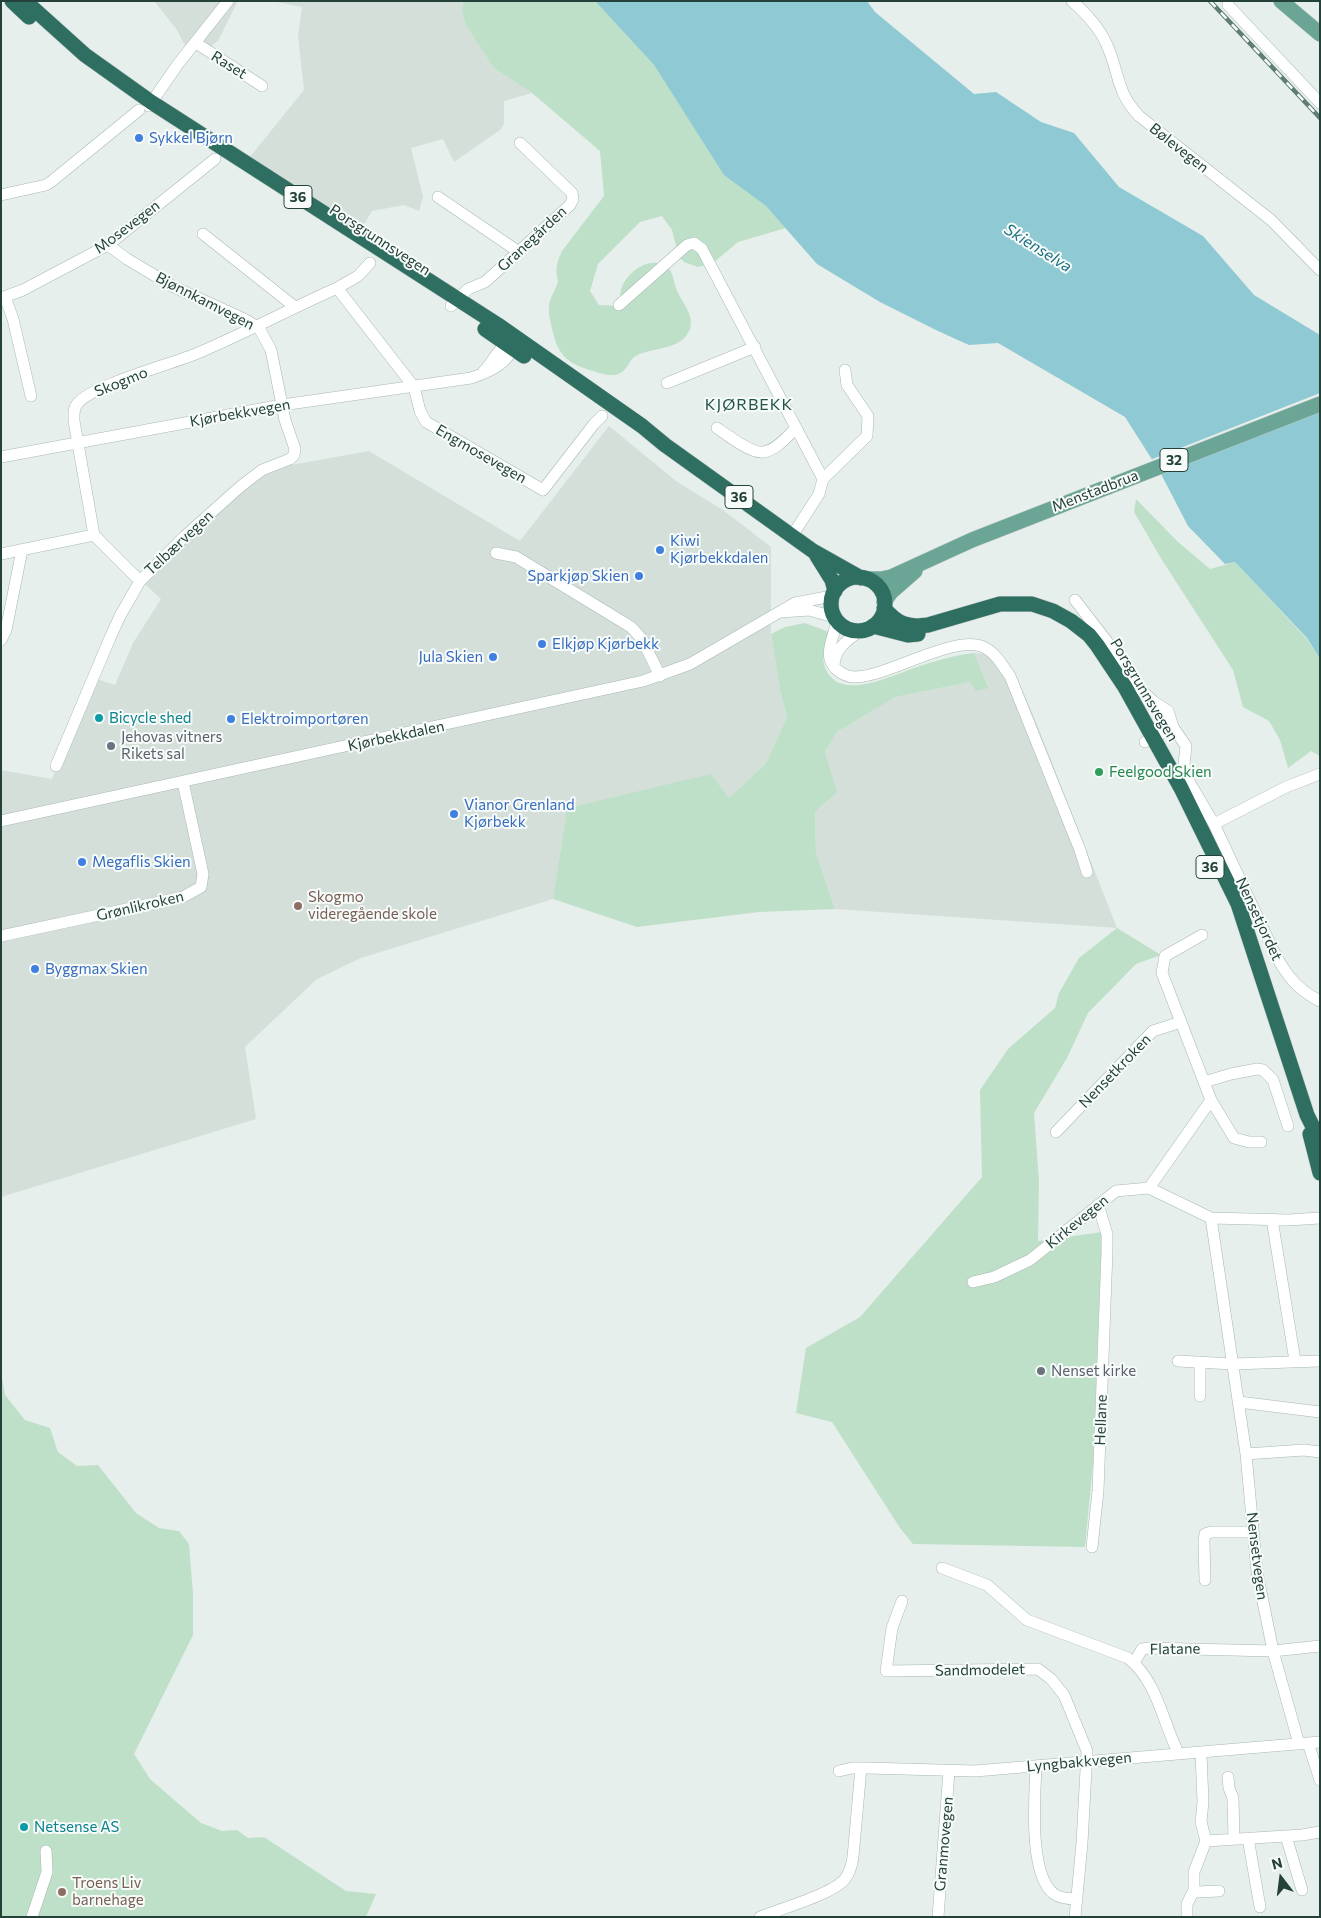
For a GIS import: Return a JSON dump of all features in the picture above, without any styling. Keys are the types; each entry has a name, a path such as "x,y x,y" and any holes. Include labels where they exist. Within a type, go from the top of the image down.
{"highway":[{"name":"Porsgrunnsvegen","path":"12,1 66,50 97,73 454,302 608,412 656,442 665,444 813,551 864,578"},
{"name":"Porsgrunnsvegen","path":"25,1 146,106"},
{"name":"Porsgrunnsvegen","path":"813,551 830,575 834,593"},
{"path":"834,593 843,582 849,579 864,578"},
{"name":"36","path":"864,578 877,586 883,596 884,605"},
{"name":"36","path":"834,593 831,607 836,619 847,629 867,628"},
{"name":"Porsgrunnsvegen","path":"884,605 898,622 916,626 1000,604 1032,604 1053,611 1070,621 1088,636 1106,657 1125,687 1149,739 1194,813 1238,904 1307,1115 1320,1173"},
{"path":"867,628 882,615 884,605"},
{"name":"Porsgrunnsvegen","path":"867,628 908,635 929,631 948,624 965,614"},
{"name":"Porsgrunnsvegen","path":"1307,1115 1316,1131 1320,1144"}],"main road":[{"path":"1281,1 1320,34"},
{"path":"1295,1 1320,21"},
{"name":"Menstadbrua","path":"864,578 881,579 891,577 928,561 946,550 1320,404"},
{"name":"Menstadbrua","path":"884,605 891,592 928,561"}],"street":[{"name":"Raset","path":"1,196 46,185 146,106 228,1"},
{"name":"Bølevegen","path":"1072,1 1089,17 1101,33 1128,105 1139,116 1271,220 1320,270"},
{"path":"1228,5 1320,104"},
{"name":"Raset","path":"196,44 262,86"},
{"name":"Granegården","path":"454,302 468,289 485,282 570,204 573,199 572,193 520,142"},
{"name":"Mosevegen","path":"31,396 13,319 3,298 54,275 108,245 214,159"},
{"path":"438,197 519,252"},
{"path":"203,234 295,307"},
{"name":"Bjønnkamvegen","path":"108,245 135,264 174,287 256,326 263,333 271,350 282,405"},
{"path":"619,305 680,250 687,245 699,245 755,347 795,429 823,479"},
{"name":"Skogmo","path":"94,535 73,411 78,403 90,394 110,385 197,353 337,288 358,276 370,262"},
{"name":"Engmosevegen","path":"337,288 414,387 420,411 426,422 544,490 602,416"},
{"name":"Kjørbekkvegen","path":"1,457 282,405 414,387 479,375 512,344"},
{"path":"667,383 755,347"},
{"path":"792,536 819,494 823,479 867,436 868,416 847,385 845,370"},
{"name":"Telbærvegen","path":"56,766 120,616 140,581 185,536 241,486 262,470 284,463 294,455 295,449 282,405"},
{"path":"717,428 748,448 761,452 768,451 776,446 795,429"},
{"path":"1,554 94,535 140,581"},
{"path":"1,640 6,630 22,550"},
{"path":"496,553 509,554 522,560 631,627 642,639 660,676"},
{"name":"Kjørbekkdalen","path":"1,821 487,716 660,676 704,657 795,603 834,593"},
{"name":"Porsgrunnsvegen","path":"1075,600 1119,657 1139,688 1154,702 1168,711 1173,727 1186,746 1184,764 1188,778 1214,824"},
{"name":"Kjørbekkdalen","path":"777,612 809,610 836,619"},
{"path":"836,619 830,658 834,666 843,675 856,677 872,674 958,645 980,646 995,655 1010,676 1080,850 1087,872"},
{"path":"834,666 840,647 867,628"},
{"path":"1149,739 1173,727"},
{"path":"1214,824 1286,787 1320,774"},
{"name":"Grønlikroken","path":"1,936 183,897 200,887 202,874 183,782"},
{"name":"Nensetjordet","path":"1214,824 1284,972 1297,986 1320,1001"},
{"path":"1202,936 1165,956 1162,973 1211,1100 1234,1138 1249,1142 1261,1142"},
{"name":"Nensetkroken","path":"1056,1132 1153,1032 1181,1022"},
{"path":"1204,1082 1231,1074 1257,1069 1263,1070 1273,1080 1288,1126"},
{"path":"1149,1188 1211,1100"},
{"name":"Kirkevegen","path":"973,1282 994,1277 1030,1260 1116,1190 1149,1188 1211,1218 1320,1218"},
{"name":"Hellane","path":"1092,1547 1099,1472 1107,1251 1107,1234 1098,1204"},
{"name":"Nensetvegen","path":"1211,1218 1246,1454 1257,1572 1273,1650 1309,1743 1320,1780"},
{"path":"1272,1219 1295,1361"},
{"path":"1178,1361 1233,1364 1320,1361"},
{"path":"1200,1362 1200,1396"},
{"path":"1239,1402 1320,1412"},
{"path":"1246,1454 1304,1450 1319,1453"},
{"path":"1205,1580 1205,1534 1211,1532 1253,1532"},
{"path":"942,1568 987,1585 1027,1620 1128,1658 1134,1662"},
{"name":"Sandmodelet","path":"902,1601 892,1628 886,1671 1038,1669 1051,1679 1064,1695 1088,1751 1088,1761"},
{"name":"Flatane","path":"1176,1748 1159,1703 1134,1662 1142,1649 1273,1650 1320,1646"},
{"name":"Lyngbakkvegen","path":"839,1771 860,1768 975,1771 1309,1743"},
{"path":"1187,1917 1188,1904 1194,1890 1194,1872 1206,1841 1201,1822 1203,1802 1200,1753"},
{"path":"1074,1917 1088,1761"},
{"path":"1036,1766 1034,1833 1039,1865 1045,1884 1055,1895 1077,1899"},
{"path":"760,1917 820,1894 840,1884 846,1878 851,1869 853,1857 860,1768"},
{"name":"Granmovegen","path":"938,1917 949,1771"},
{"path":"1228,1777 1233,1798 1234,1839"},
{"path":"1206,1841 1320,1832"},
{"path":"1286,1836 1302,1890"},
{"path":"1248,1838 1260,1907"},
{"path":"32,1917 47,1872 46,1851"},
{"path":"1194,1890 1198,1892 1219,1891"}],"shaded area":[{"path":"154,1 238,1 218,41 205,50 198,50 184,44 177,30"},
{"path":"271,1 463,1 462,10 494,68 532,93 504,101 504,124 500,130 454,162 443,139 411,148 423,197 419,211 404,205 372,211 360,231 249,158 304,90 298,36 302,7"},
{"path":"609,426 676,481 723,510 771,547 771,634 780,690 787,717 766,763 729,798 711,775 567,808 553,899 361,958 317,979 245,1047 256,1119 1,1197 1,770 52,779 96,679 115,685 133,643 161,599 145,584 198,529 265,474 280,467 369,451 520,541"},
{"path":"974,653 1000,655 1017,678 1117,928 835,909 816,853 815,812 836,792 825,752 837,732 896,697 970,682 989,687"}],"green space":[{"path":"463,1 595,1 654,65 725,175 766,206 786,228 738,242 713,263 698,267 684,262 679,257 672,230 662,216 640,222 598,264 590,291 599,305 621,306 621,289 629,275 641,266 654,263 661,264 671,272 678,294 688,311 691,323 690,330 681,341 634,357 619,374 600,373 583,368 563,355 553,334 549,313 550,302 558,281 557,266 562,251 604,196 600,151 532,93 494,68 466,25 462,10"},
{"path":"1136,499 1178,542 1210,569 1235,562 1307,639 1320,659 1320,756 1311,751 1288,768 1280,740 1269,721 1243,707 1233,670 1162,560 1134,512"},
{"path":"805,623 829,632 824,651 825,668 833,679 841,684 862,685 938,660 974,653 989,688 976,691 970,682 896,697 837,732 825,752 837,792 815,812 816,853 835,909 759,912 637,927 553,899 567,808 711,774 729,798 766,763 787,717 780,690 771,634 785,627"},
{"path":"1117,928 1161,955 1136,964 1088,1013 1067,1058 1034,1113 1039,1181 1038,1241 1102,1232 1093,1464 1085,1547 913,1544 900,1528 832,1422 796,1413 806,1348 860,1317 982,1177 980,1090 1008,1049 1055,1008 1059,993 1079,958"},
{"path":"1,1372 5,1395 25,1420 50,1428 58,1452 77,1466 98,1465 136,1513 159,1528 179,1531 189,1544 193,1594 193,1635 134,1754 150,1779 201,1823 222,1831 237,1830 248,1838 264,1837 346,1891 376,1894 366,1917 1,1917"}],"water":[{"name":"Skienselva","path":"595,1 867,1 875,12 974,94 996,92 1041,122 1074,133 1119,187 1203,236 1254,295 1320,335 1320,659 1307,638 1235,562 1225,564 1188,526 1160,472 1125,417 998,343 969,345 880,302 817,264 766,206 724,175 654,65"}],"pier":[{"path":"1320,393 1320,409 1158,472 1150,460"}],"railway":[{"path":"1210,1 1320,118"}],"place":[{"name":"Sykkel Bjørn","path":"139,138"},
{"name":"Kiwi Kjørbekkdalen","path":"660,550"},
{"name":"Sparkjøp Skien","path":"639,576"},
{"name":"Elkjøp Kjørbekk","path":"542,644"},
{"name":"Jula Skien","path":"493,657"},
{"name":"Bicycle shed","path":"99,718"},
{"name":"Elektroimportøren","path":"231,719"},
{"name":"Jehovas vitners Rikets sal","path":"111,746"},
{"name":"Feelgood Skien","path":"1099,772"},
{"name":"Vianor Grenland Kjørbekk","path":"454,814"},
{"name":"Megaflis Skien","path":"82,862"},
{"name":"Skogmo videregående skole","path":"298,906"},
{"name":"Byggmax Skien","path":"35,969"},
{"name":"Nenset kirke","path":"1041,1371"},
{"name":"Netsense AS","path":"24,1827"},
{"name":"Troens Liv barnehage","path":"62,1892"}],"district":[{"name":"KJØRBEKK","path":"749,405"}]}
